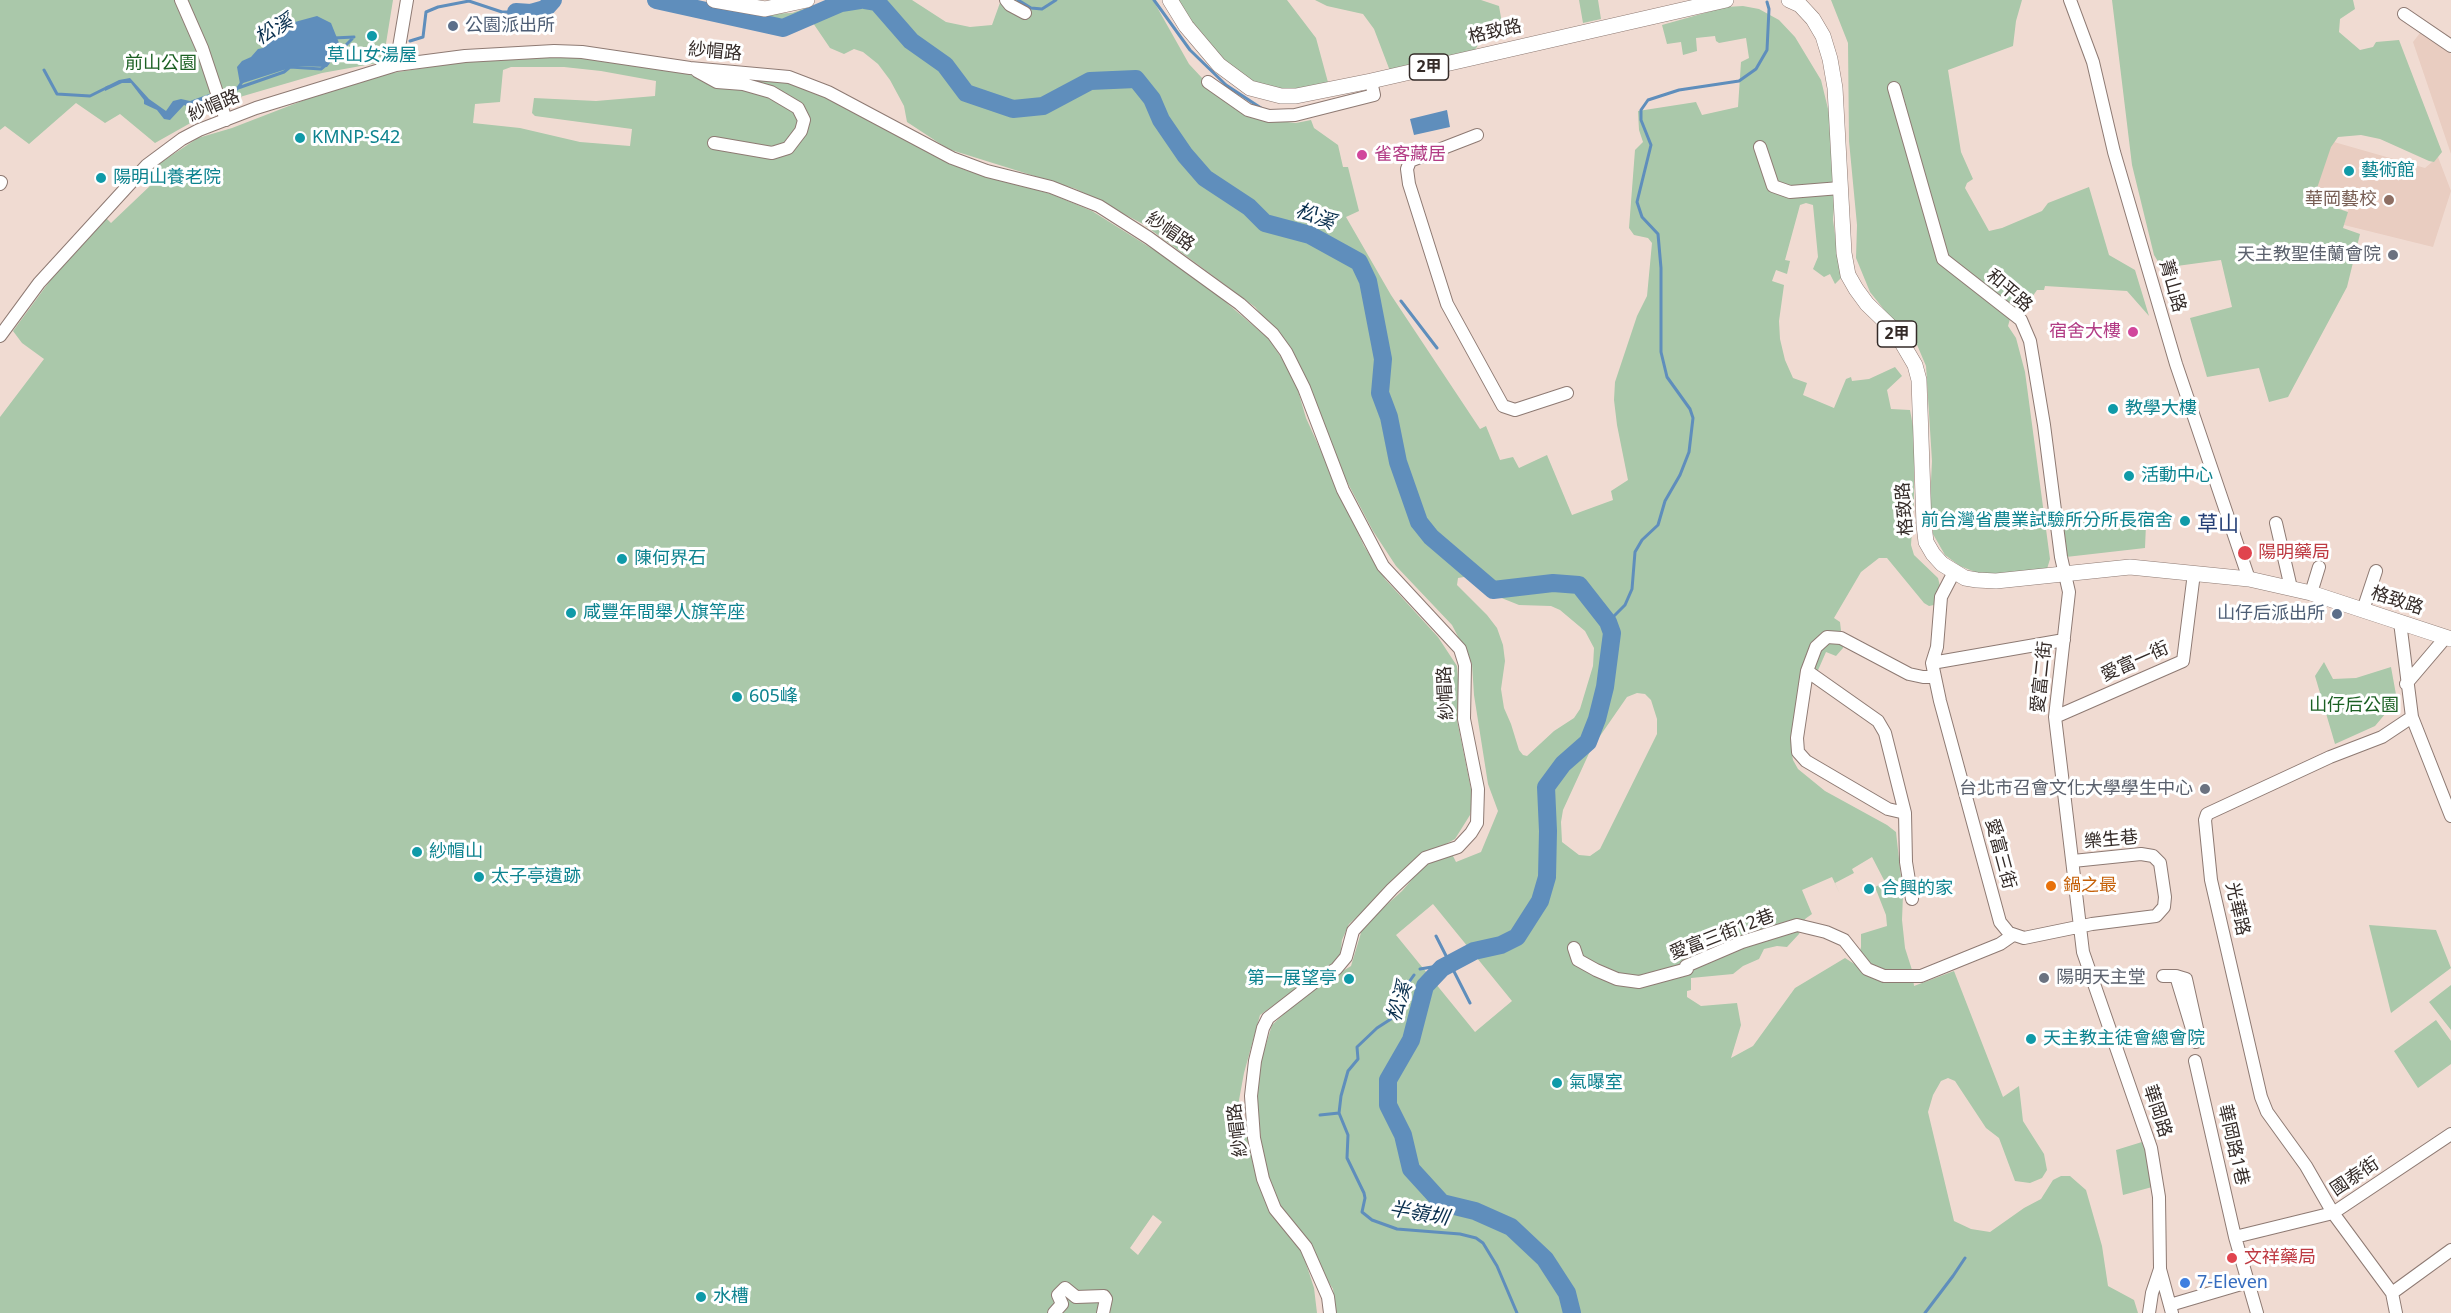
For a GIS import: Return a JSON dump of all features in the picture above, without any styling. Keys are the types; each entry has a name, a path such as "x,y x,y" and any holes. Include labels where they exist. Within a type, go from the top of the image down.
{"main road":[{"path":"714,0 765,9 804,1"},
{"name":"格致路","path":"1170,0 1186,26 1219,65 1250,88 1281,96 1337,95 1371,81 1726,0"},
{"name":"格致路","path":"1789,0 1800,5 1813,18 1824,36 1835,88 1844,253 1848,275 1867,304 1895,332 1915,365 1922,398 1922,492 1926,542 1933,554 1954,572 1977,580 2130,567 2249,579 2311,593 2449,638"}],"street":[{"path":"182,0 202,48 226,120"},
{"path":"396,65 407,0"},
{"path":"1006,0 1010,5 1026,13"},
{"name":"菁山路","path":"2070,0 2093,62 2114,152 2176,363 2249,579"},
{"path":"2404,14 2451,46"},
{"name":"紗帽路","path":"0,336 39,283 147,165 182,139 256,108 396,65 465,56 554,51 604,55 690,68 789,77 828,92 960,161 987,171 1052,187 1089,202 1149,238 1240,304 1272,334 1286,352 1304,388 1343,490 1383,566 1460,649 1465,664 1464,719 1478,789 1478,824 1458,847 1425,858 1362,919 1353,931 1346,957 1336,969 1317,980 1268,1018 1255,1061 1251,1096 1254,1137 1263,1179 1275,1209 1306,1247 1328,1297 1330,1313"},
{"path":"690,68 717,82 743,84 771,92 798,108 804,120 801,131 788,148 772,153 714,143"},
{"path":"1208,82 1248,110 1269,116 1295,115 1337,95"},
{"name":"和平路","path":"1894,88 1942,259 2021,320 2030,341 2065,574"},
{"path":"1476,135 1410,161 1407,170 1409,184 1447,304 1503,406 1515,410 1567,393"},
{"path":"1760,147 1773,186 1790,192 1840,188"},
{"path":"2276,523 2291,588"},
{"path":"2311,593 2319,567"},
{"path":"2363,610 2376,571"},
{"name":"愛富三街","path":"1954,572 1941,597 1937,646 1932,663 1934,677 2000,922 2013,935"},
{"name":"愛富一街","path":"2055,717 2183,661 2194,573"},
{"name":"愛富二街","path":"2065,574 2069,592 2055,717 2081,927"},
{"path":"2400,622 2406,684 2412,717 2451,816"},
{"path":"1905,813 1888,809 1806,761 1798,752 1797,738 1807,671 1816,647 1827,638 1841,638 1909,674 1934,677"},
{"path":"2406,684 2449,638"},
{"path":"1932,663 2064,640"},
{"path":"1807,671 1878,721 1885,733 1905,813 1906,862 1912,899"},
{"name":"光華路","path":"2392,1293 2333,1213 2306,1166 2267,1112 2261,1097 2211,880 2205,820 2207,814 2330,757 2382,737 2412,717"},
{"name":"樂生巷","path":"2073,861 2141,854 2153,855 2160,863 2165,897 2164,907 2156,916 2081,927"},
{"name":"愛富三街12巷","path":"1574,948 1578,960 1596,970 1617,979 1639,982 1687,969 1686,966 1742,942 1797,926 1826,932 1844,940 1867,969 1884,976 1921,976 2000,944 2013,935"},
{"path":"2013,935 2024,938 2081,927"},
{"name":"華岡路","path":"2081,927 2083,952 2151,1148 2159,1197 2160,1269 2152,1293 2149,1313"},
{"path":"2163,976 2176,976"},
{"name":"華岡路1巷","path":"2195,1061 2235,1237 2257,1313"},
{"name":"國泰街","path":"2235,1237 2333,1213 2451,1134"},
{"path":"2396,1313 2392,1293 2451,1250"},
{"path":"2160,1269 2171,1309 2248,1282"},
{"path":"1054,1313 1062,1304 1058,1295 1065,1288 1076,1297 1104,1296 1106,1299 1103,1313"}],"shaded area":[{"path":"2420,33 2451,54 2451,154 2413,42"},
{"name":"華岡藝校","path":"2327,140 2425,168 2438,157 2451,191 2433,247 2344,225 2349,207 2309,193"}],"green space":[{"name":"前山公園","path":"0,0 393,0 383,62 322,73 233,99 155,143 120,114 105,123 76,103 29,144 5,126 0,130"},
{"path":"829,0 912,0 946,22 970,27 992,25 1001,0 1153,0 1189,64 1216,93 1252,118 1296,123 1311,120 1314,128 1338,145 1343,167 1348,167 1359,211 1346,217 1391,295 1480,429 1486,426 1500,460 1513,457 1519,468 1547,455 1572,515 1613,500 1611,491 1628,480 1617,425 1614,400 1615,382 1637,316 1647,296 1652,243 1648,238 1634,235 1629,228 1635,150 1643,142 1639,130 1638,111 1696,102 1702,115 1738,107 1741,62 1749,58 1746,38 1719,43 1715,36 1696,38 1697,51 1683,55 1681,42 1667,44 1662,25 1726,7 1743,6 1759,9 1779,20 1795,37 1821,80 1830,117 1836,176 1833,220 1841,278 1835,284 1830,274 1824,277 1813,269 1818,257 1813,205 1806,203 1800,205 1785,260 1790,261 1787,274 1776,270 1772,281 1784,285 1779,321 1785,360 1793,378 1807,383 1803,395 1834,408 1846,379 1851,377 1852,381 1869,379 1895,367 1902,376 1887,390 1891,409 1910,410 1914,432 1914,501 1911,545 1914,555 1938,578 1940,586 1934,605 1929,606 1887,558 1879,558 1861,572 1834,618 1840,622 1843,648 1836,656 1826,652 1794,725 1791,749 1793,760 1798,769 1825,791 1896,832 1903,895 1902,920 1905,948 1914,986 1954,971 2003,1097 2019,1086 2023,1121 2044,1154 2047,1170 2042,1178 2030,1183 2015,1181 1999,1138 1986,1128 1955,1081 1948,1078 1941,1081 1933,1095 1928,1112 1954,1221 1971,1229 1990,1232 2041,1199 2053,1180 2061,1176 2070,1176 2086,1190 2102,1246 2108,1286 2134,1300 2138,1313 1336,1313 1333,1289 1280,1207 1263,1166 1256,1083 1258,1070 1272,1025 1305,994 1351,966 1363,926 1402,891 1428,861 1452,854 1456,862 1481,852 1498,811 1488,784 1474,695 1472,664 1452,625 1396,566 1373,531 1333,455 1275,331 1255,307 1143,224 1076,189 948,149 907,122 904,106 890,80 878,64 863,52 854,49 844,54 830,48 813,23 794,30 764,14 792,13","holes":["1464,577 1478,583 1489,593 1519,605 1551,606 1560,610 1585,631 1594,648 1593,666 1580,709 1574,718 1554,731 1527,756 1519,750 1504,708 1501,689 1505,661 1503,645 1497,628 1457,585 1458,578","1637,693 1645,694 1651,700 1657,719 1657,734 1600,849 1590,856 1579,855 1562,842 1563,810 1591,749 1627,697","1872,857 1885,882 1875,887 1886,915 1887,926 1861,934 1861,947 1856,965 1845,958 1795,988 1753,1046 1731,1058 1741,1025 1737,1003 1701,1006 1687,997 1687,991 1691,990 1691,978 1733,974 1743,966 1759,959 1764,949 1777,946 1787,947 1799,934 1805,919 1812,914 1802,890 1832,877 1840,894 1835,883 1854,873 1852,869","1433,904 1512,1001 1475,1032 1396,935"]},
{"path":"1176,0 1287,0 1316,38 1329,86 1297,94 1262,88 1226,65 1197,31"},
{"path":"1315,0 1481,0 1499,6 1503,29 1483,38 1474,51 1390,71 1374,29 1363,14 1327,6"},
{"path":"1579,0 1598,0 1601,19 1583,23"},
{"path":"1831,0 2022,0 2016,21 2013,46 1948,70 1961,152 1973,179 1967,183 1965,188 1989,231 2042,211 2048,203 2089,187 2109,255 2135,270 2149,316 2127,291 2045,286 2044,290 2037,290 2030,300 2014,310 2010,319 2008,326 2016,338 2025,372 2050,559 2047,569 1983,575 1960,566 1945,555 1933,534 1930,502 1932,461 1926,366 1915,340 1886,312 1870,292 1856,258 1857,225 1849,141 1848,43"},
{"path":"2112,0 2353,0 2355,9 2340,19 2339,32 2360,50 2373,47 2376,42 2399,40 2442,152 2434,162 2429,161 2380,139 2361,135 2338,137 2331,147 2313,200 2348,212 2343,228 2360,234 2347,287 2288,397 2269,402 2259,368 2207,377 2190,318 2232,307 2221,260 2162,268 2154,255 2132,165"},
{"path":"555,53 787,79 860,113 965,170 1051,194 1092,211 1194,275 1269,339 1294,377 1306,418 1364,546 1385,579 1438,637 1457,666 1459,693 1457,720 1473,799 1470,815 1455,839 1424,856 1349,924 1342,940 1340,958 1260,1015 1239,1100 1256,1175 1301,1248 1314,1288 1317,1313 0,1313 0,417 44,359 22,343 13,331 77,244 103,215 111,223 152,184 143,174 198,138 379,75 469,61","holes":["511,67 564,67 656,81 655,96 596,101 534,98 532,113 535,116 632,129 630,146 580,142 520,128 473,123 475,104 500,102 503,70","1153,1215 1162,1222 1138,1255 1130,1248"]},
{"path":"2063,520 2146,524 2145,548 2066,557"},
{"name":"山仔后公園","path":"2324,662 2333,679 2356,678 2391,667 2397,700 2375,726 2335,744 2315,676"},
{"path":"2369,925 2436,930 2451,968 2391,1013"},
{"path":"2451,985 2451,1030 2429,1002"},
{"path":"2436,1020 2451,1041 2451,1064 2418,1088 2394,1051"},
{"path":"2155,1138 2163,1184 2123,1195 2116,1150"}],"water":[{"path":"317,16 331,23 341,48 327,67 296,66 240,84 237,67 242,61 263,48 291,23"},
{"path":"130,78 149,99 166,111 173,101 181,99 190,101 223,89 232,91 232,93 189,107 184,105 170,120 164,119 157,110 144,104 144,100 131,83 122,83 105,91 105,87 119,80"},
{"path":"1447,110 1450,127 1414,135 1410,119"}],"waterway":[{"name":"松溪","path":"516,12 531,13 545,9 553,0"},
{"name":"松溪","path":"656,0 783,28 841,3 860,0"},
{"name":"松溪","path":"865,0 877,2 911,41 945,65 966,93 1013,109 1043,106 1090,81 1136,79 1152,99 1161,120 1185,155 1205,178 1249,207 1265,223 1310,235 1359,262 1368,281 1383,359 1380,393 1389,417 1398,462 1419,522 1431,537 1493,590 1553,583 1579,585 1608,622 1612,633 1605,687 1597,719 1588,742 1563,764 1546,787 1547,877 1540,901 1517,937 1501,945 1474,951 1442,968 1425,986 1411,1040 1388,1080 1388,1105 1403,1135 1411,1169 1442,1203 1475,1211 1511,1227 1545,1259 1567,1293 1572,1313"},
{"path":"1018,0 1031,8 1042,9 1056,0"},
{"path":"1154,0 1190,50 1226,85 1261,108"},
{"name":"松溪","path":"410,41 423,37 426,12 438,7 469,1 502,12 516,12"},
{"name":"松溪","path":"1608,622 1625,605 1632,589 1635,552 1642,540 1658,525 1665,501 1680,475 1689,452 1693,418 1690,409 1667,377 1661,352 1661,268 1658,234 1642,217 1637,202 1651,145 1641,120 1641,110 1648,100 1679,90 1739,81 1756,69 1767,50 1769,9 1767,2"},
{"name":"松溪","path":"334,38 354,37"},
{"name":"松溪","path":"334,57 352,39"},
{"name":"松溪","path":"238,88 284,72 290,67 321,69 327,64"},
{"name":"松溪","path":"44,70 57,94 90,96 108,87"},
{"name":"松溪","path":"229,92 237,89 242,82"},
{"path":"1401,301 1437,348"},
{"path":"1436,936 1470,1003"},
{"name":"半嶺圳","path":"1420,969 1442,968"},
{"name":"半嶺圳","path":"1414,975 1394,1017 1377,1028 1357,1047 1358,1059 1348,1071 1341,1096 1339,1113 1348,1135 1347,1158 1365,1198 1362,1212 1372,1220 1397,1229 1460,1234 1476,1238 1483,1243 1497,1266 1517,1313"},
{"path":"1320,1115 1339,1113"},
{"path":"1925,1313 1965,1258"}],"place":[{"name":"公園派出所","path":"453,26"},
{"name":"草山女湯屋","path":"372,36"},
{"name":"KMNP-S42","path":"300,138"},
{"name":"雀客藏居","path":"1362,155"},
{"name":"藝術館","path":"2349,171"},
{"name":"陽明山養老院","path":"101,178"},
{"name":"華岡藝校","path":"2389,200"},
{"name":"天主教聖佳蘭會院","path":"2393,255"},
{"name":"宿舍大樓","path":"2133,332"},
{"name":"教學大樓","path":"2113,409"},
{"name":"活動中心","path":"2129,476"},
{"name":"前台灣省農業試驗所分所長宿舍","path":"2185,521"},
{"name":"陽明藥局","path":"2245,553"},
{"name":"陳何界石","path":"622,559"},
{"name":"咸豐年間舉人旗竿座","path":"571,613"},
{"name":"山仔后派出所","path":"2337,614"},
{"name":"605峰","path":"737,697"},
{"name":"台北市召會文化大學學生中心","path":"2205,789"},
{"name":"紗帽山","path":"417,852"},
{"name":"太子亭遺跡","path":"479,877"},
{"name":"鍋之最","path":"2051,886"},
{"name":"合興的家","path":"1869,889"},
{"name":"陽明天主堂","path":"2044,978"},
{"name":"第一展望亭","path":"1349,979"},
{"name":"天主教主徒會總會院","path":"2031,1039"},
{"name":"氣曝室","path":"1557,1083"},
{"name":"文祥藥局","path":"2232,1258"},
{"name":"7-Eleven","path":"2185,1283"},
{"name":"水槽","path":"701,1297"}],"district":[{"name":"草山","path":"2218,525"}]}
